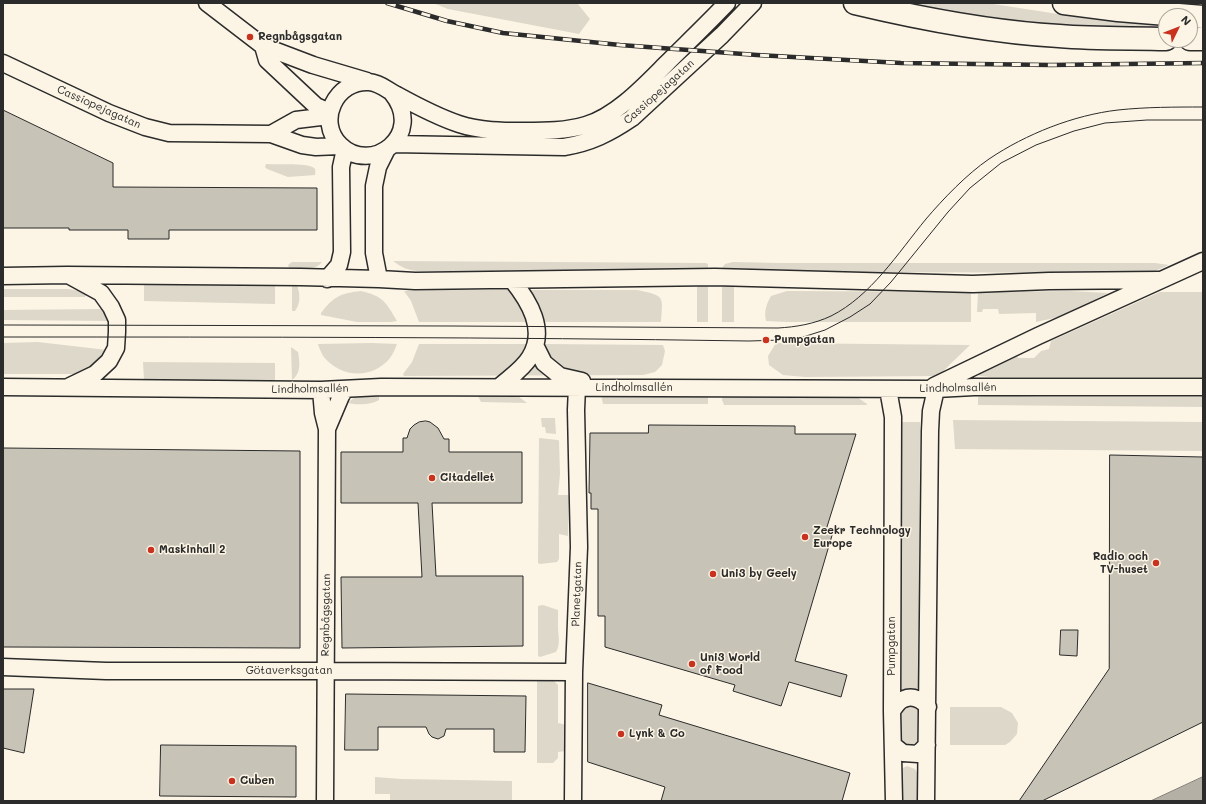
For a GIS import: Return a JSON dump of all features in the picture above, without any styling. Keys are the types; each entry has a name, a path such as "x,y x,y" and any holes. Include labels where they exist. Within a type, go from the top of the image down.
{"highway":[{"path":"855,3 897,13 983,29 1060,36 1158,39"},
{"path":"1064,3 1118,10 1203,17"}],"street":[{"path":"207,3 263,46 313,65 378,84 392,93 397,99 403,117 400,131 378,167 374,186 374,253 379,279"},
{"name":"Cassiopejagatan","path":"392,93 434,114 460,124 479,128 501,131 549,131 571,129 588,125 604,117 634,95 727,3"},
{"name":"Cassiopejagatan","path":"3,63 109,113 145,127 169,133 271,134 302,145 343,148 356,154 368,156 381,153 390,146 470,145 564,147 580,145 598,138 615,130 632,118 722,35 752,3"},
{"path":"263,46 267,60 316,106 329,114"},
{"path":"327,278 339,265 342,252 341,167 343,148 333,136 330,129 329,114 333,102 338,94 354,84 371,82"},
{"name":"Cassiopejagatan","path":"271,134 296,120 329,114"},
{"path":"926,801 930,431 933,389 1038,336 1203,261"},
{"name":"Lindholmsallén","path":"64,388 95,374 109,362 116,348 117,332 117,320 111,307 101,293 67,275"},
{"name":"Lindholmsallén","path":"3,276 67,275 301,277 416,281 716,277 973,284 1049,281 1159,280"},
{"path":"512,280 532,310 536,327 536,347 544,363 560,376 609,388"},
{"path":"499,387 525,364 536,347"},
{"name":"Lindholmsallén","path":"3,387 321,390 380,387 933,389 974,387 1203,387"},
{"name":"Regnbågsgatan","path":"327,429 345,388"},
{"name":"Planetgatan","path":"573,801 574,672 579,547 576,410 577,388"},
{"name":"Pumpgatan","path":"888,388 893,417 892,711 894,801"},
{"name":"Regnbågsgatan","path":"321,390 323,413 327,429 324,801"},
{"name":"Götaverksgatan","path":"3,667 106,671 574,672"},
{"path":"892,711 904,699 917,698 923,701 928,707"},
{"path":"893,744 903,753 918,754 927,745"}],"shaded area":[{"path":"433,3 577,3 590,19 579,34 448,9"},
{"path":"883,3 987,3 1090,19 1158,25 1158,32 1014,24"},
{"path":"266,164 307,165 315,169 315,175 288,177 267,169 265,167"},
{"path":"393,261 706,263 708,264 708,272 417,271 404,268"},
{"path":"292,262 322,262 313,268 292,271 288,266"},
{"path":"733,262 1155,263 1169,265 1155,271 1138,273 723,271 722,268 725,264"},
{"path":"144,283 275,283 275,304 144,301"},
{"path":"697,283 708,283 708,322 697,322"},
{"path":"734,283 734,322 722,322 722,284"},
{"path":"292,284 297,285 299,295 299,302 295,311 292,311"},
{"path":"3,289 69,289 88,293 85,297 3,297"},
{"path":"637,290 653,294 660,298 662,302 661,322 419,322 411,301 404,291"},
{"path":"361,291 374,295 387,304 397,321 357,322 321,315 325,308 338,297 348,293"},
{"path":"787,291 971,292 971,322 766,321 766,308 771,296"},
{"path":"1069,291 1108,293 1059,317 1036,322 1036,313 999,314 998,309 983,309 982,312 977,312 978,292"},
{"path":"1160,292 1203,292 1203,377 990,377 980,376 977,373 983,355 1017,355 1018,358 1034,358 1041,351 1049,349 1051,341"},
{"path":"103,309 109,321 3,320 3,310"},
{"path":"38,342 107,350 105,356 89,369 77,374 3,374 3,343"},
{"path":"776,343 970,345 938,376 805,377 783,375 769,365 768,356"},
{"path":"318,344 397,344 390,358 383,365 365,373 356,374 338,369 330,363 323,356"},
{"path":"419,344 663,345 665,351 662,365 655,372 643,375 404,376 403,374 412,362"},
{"path":"291,347 298,352 299,364 297,374 292,380"},
{"path":"143,362 275,363 275,380 144,380"},
{"path":"371,394 379,396 379,400 364,404 348,403 361,395"},
{"path":"481,394 518,396 527,403 481,402 478,396"},
{"path":"601,395 708,395 708,404 603,404"},
{"path":"723,395 857,397 867,405 724,405 722,400"},
{"path":"991,395 1043,397 1203,397 1203,407 978,405 978,397"},
{"path":"541,418 555,418 556,434 546,433 545,427 542,427"},
{"path":"953,420 1203,422 1203,451 955,449"},
{"path":"900,422 920,422 919,686 913,693 905,692 899,686"},
{"path":"539,438 559,441 560,474 558,495 569,495 568,536 559,534 559,559 557,562 540,564 538,563"},
{"path":"543,605 558,610 559,643 556,652 540,657 538,656 538,606"},
{"path":"539,678 554,681 558,685 558,723 567,725 566,751 558,752 558,758 553,763 537,763 537,681"},
{"path":"910,707 915,707 919,711 920,738 918,742 905,745 900,742 900,712"},
{"path":"950,707 1001,707 1012,713 1018,723 1017,734 1005,745 950,745"},
{"path":"907,766 915,769 920,777 920,801 900,801 900,772"},
{"path":"375,777 402,779 512,781 512,801 390,801 390,794 375,794"},
{"path":"1203,777 1203,801 1151,801"}],"building":[{"path":"3,110 113,163 113,187 317,188 317,230 169,230 169,239 128,239 128,230 3,228"},
{"path":"426,421 438,428 444,439 449,439 449,452 522,452 522,503 432,503 436,576 523,576 523,646 342,648 341,577 422,577 418,503 341,503 341,452 403,452 403,438 407,438 410,429 414,425 419,422"},
{"name":"Uni3 by Geely","path":"649,425 795,426 795,434 856,434 826,530 833,532 795,661 847,675 841,697 789,682 781,706 733,691 735,685 605,647 605,616 598,616 598,509 591,509 591,493 589,493 590,433 648,433"},
{"name":"Maskinhall 2","path":"3,448 300,451 300,648 3,647"},
{"name":"Radio och TV-huset","path":"1110,455 1203,457 1203,722 1042,801 1019,801 1109,669"},
{"path":"1061,630 1078,630 1077,656 1060,655"},
{"path":"588,683 662,705 659,715 850,773 842,801 661,801 665,787 588,762"},
{"path":"3,689 34,689 24,753 3,748"},
{"path":"346,694 526,696 525,752 494,752 494,729 446,729 444,736 438,739 429,734 426,727 378,727 378,750 345,750"},
{"path":"161,745 296,746 296,797 160,796"}],"tram line":[{"path":"3,325 778,328 798,326 831,316 859,297 883,273 940,203 972,172 1003,150 1034,134 1084,116 1139,108 1203,107"},
{"path":"3,337 283,337 749,341 782,340 803,337 825,330 850,317 870,304 891,282 948,212 970,188 1001,163 1036,145 1074,131 1105,123 1147,120 1203,120"}],"railway":[{"path":"387,3 447,21 503,33 620,45 757,55 901,63 1051,65 1203,63"}],"place":[{"name":"Regnbågsgatan","path":"250,37"},
{"name":"Pumpgatan","path":"766,340"},
{"name":"Citadellet","path":"432,478"},
{"name":"Zeekr Technology Europe","path":"805,537"},
{"name":"Maskinhall 2","path":"151,550"},
{"name":"Radio och TV-huset","path":"1156,563"},
{"name":"Uni3 by Geely","path":"713,574"},
{"name":"Uni3 World of Food","path":"692,664"},
{"name":"Lynk & Co","path":"621,734"},
{"name":"Cuben","path":"232,781"}]}
